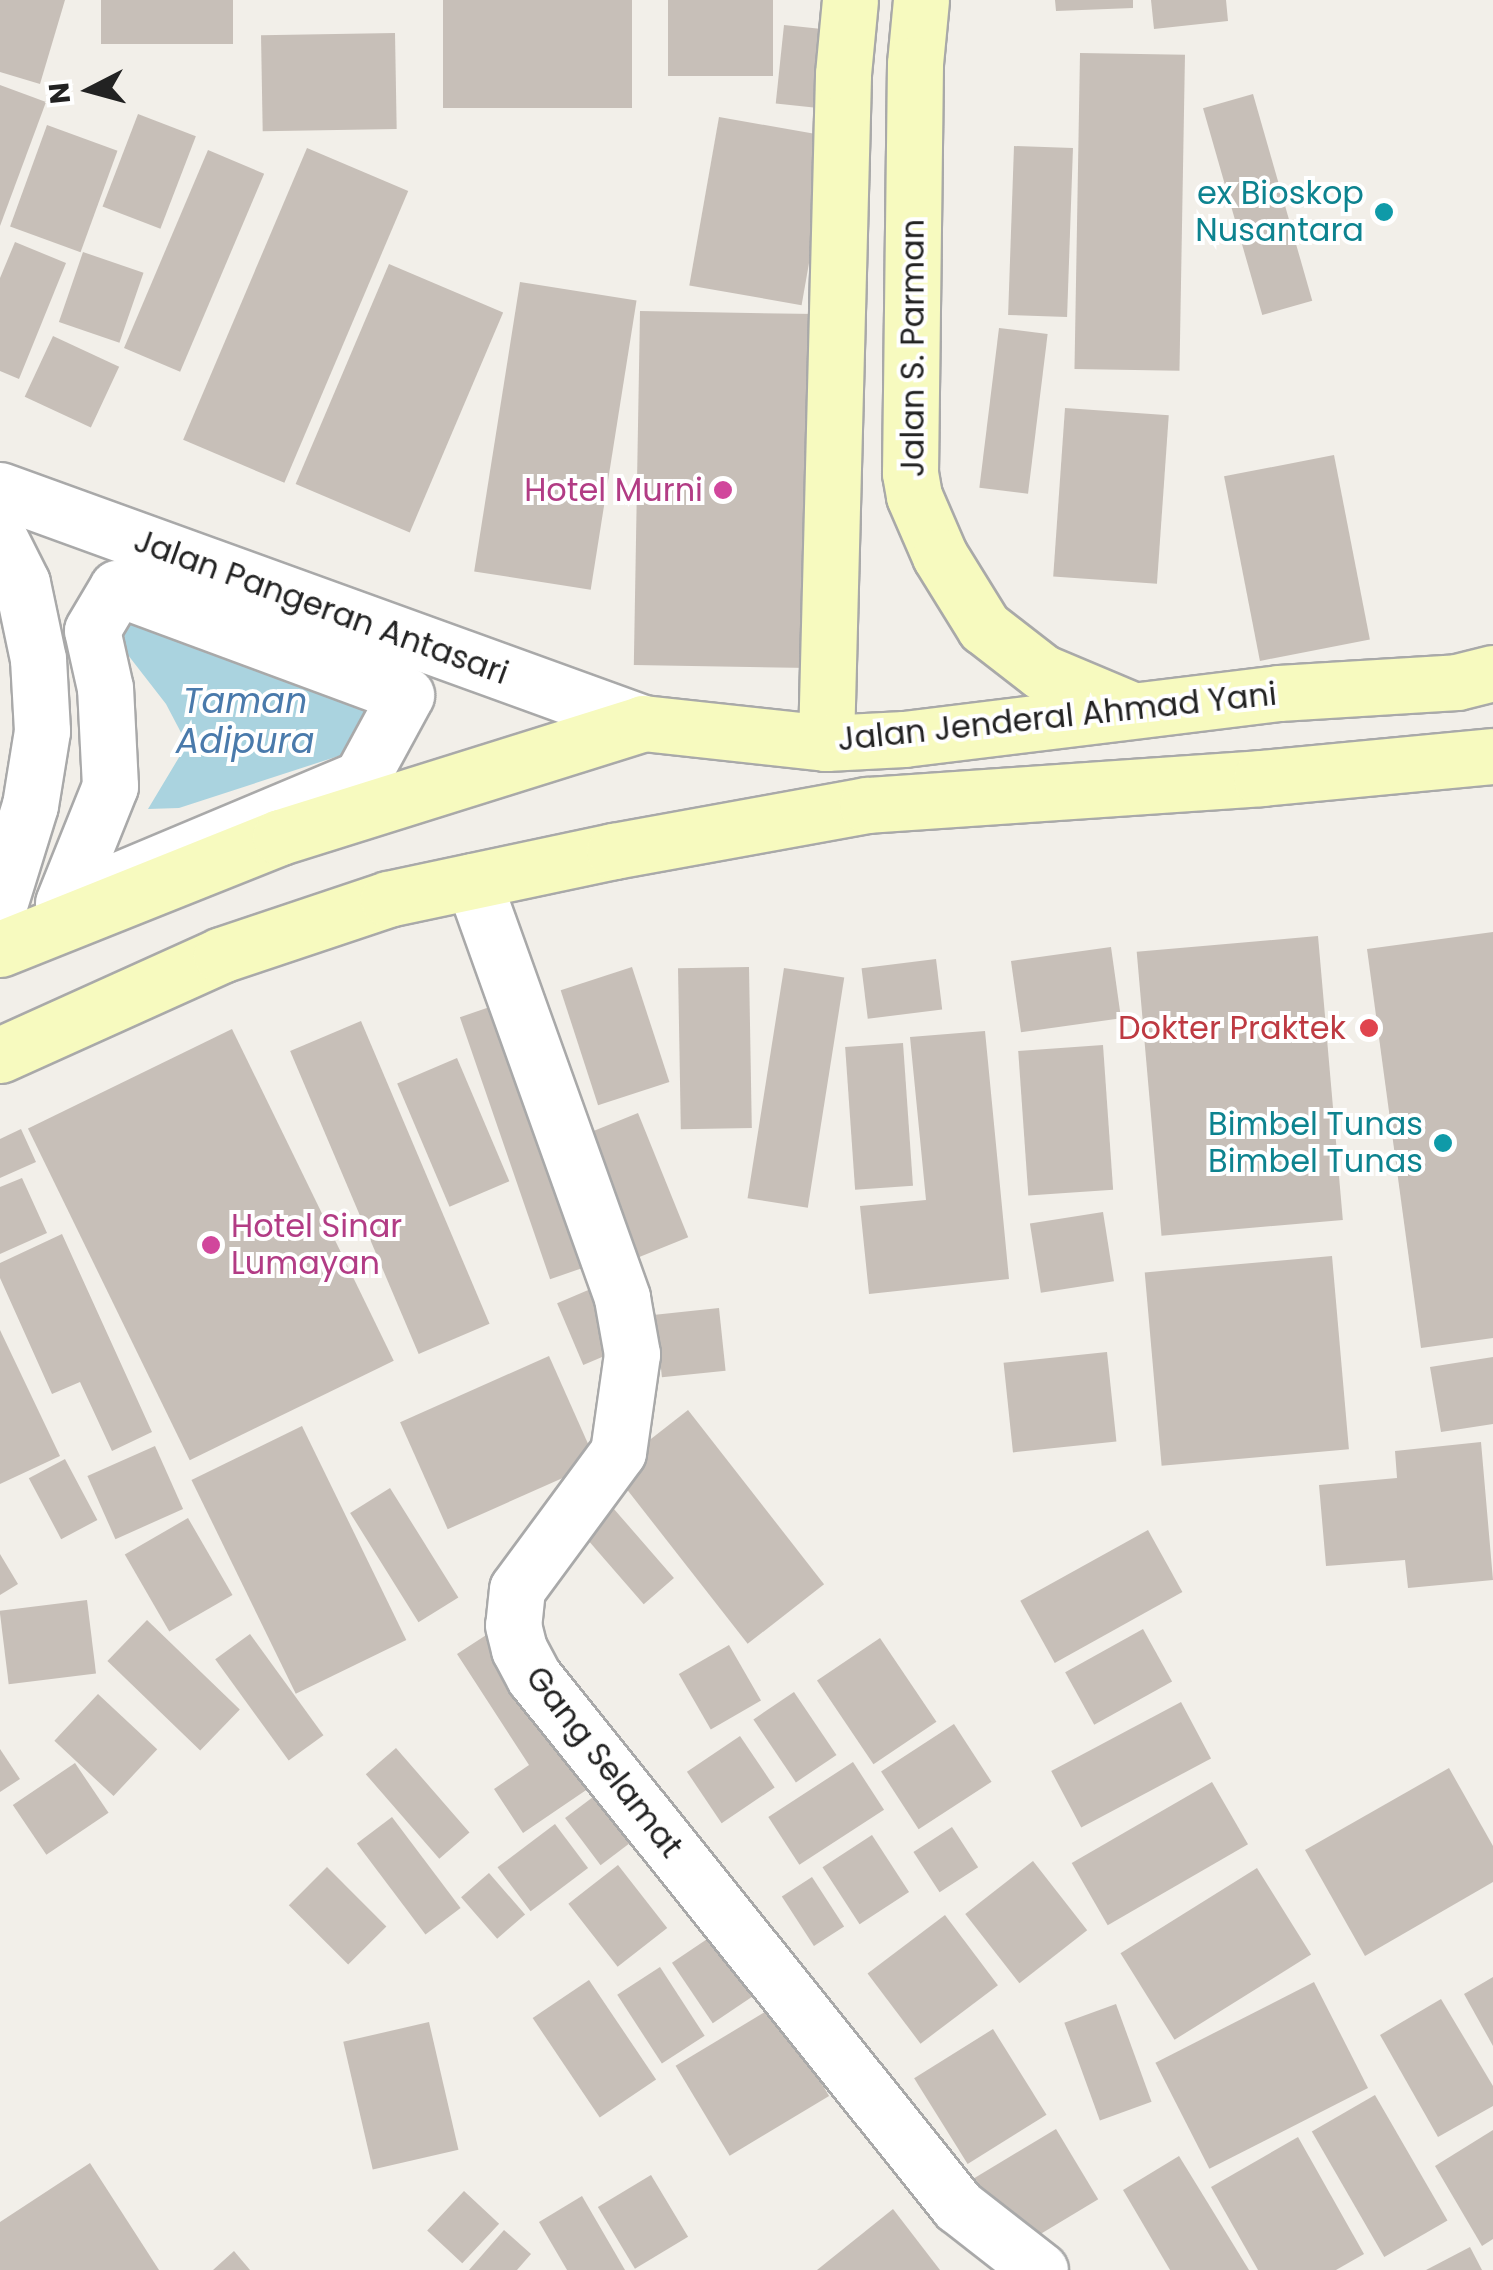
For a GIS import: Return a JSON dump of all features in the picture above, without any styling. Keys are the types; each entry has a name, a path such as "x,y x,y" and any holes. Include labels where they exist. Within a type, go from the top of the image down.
{"main road":[{"path":"826,743 842,74 850,0"},
{"name":"Jalan S. Parman","path":"921,0 915,64 910,472 914,496 940,556 984,626 1042,672 1133,710"},
{"name":"Jalan Jenderal Ahmad Yani","path":"0,949 280,836 643,723 826,743 904,739 1278,692 1457,682 1493,673"},
{"name":"Jalan Jenderal Ahmad Yani","path":"0,1056 221,955 388,899 474,881 867,804 1261,778 1493,756"}],"street":[{"name":"Jalan Pangeran Antasari","path":"0,490 643,723"},
{"path":"0,540 22,584 38,658 42,731 30,805 0,902"},
{"path":"117,588 406,695 361,778 63,902 110,786 105,688 92,630 117,588"},
{"name":"Gang Selamat","path":"474,881 622,1298 632,1354 618,1452 517,1590 513,1625 519,1648 534,1677 958,2206 1040,2270"}],"water":[{"name":"Taman Adipura","path":"126,611 377,704 357,750 179,808 148,809 187,744 166,704 114,637"}],"building":[{"path":"0,0 65,0 40,84 0,72"},
{"path":"101,0 233,0 233,44 101,44"},
{"path":"443,0 632,0 632,108 443,108"},
{"path":"668,0 773,0 773,76 668,76"},
{"path":"1055,0 1133,0 1133,8 1056,11"},
{"path":"1151,0 1226,0 1228,21 1154,29"},
{"path":"784,25 834,30 825,109 776,104"},
{"path":"395,33 397,129 263,131 261,35"},
{"path":"1080,53 1185,55 1179,371 1074,369"},
{"path":"0,85 46,102 0,226"},
{"path":"1253,94 1312,301 1262,315 1203,108"},
{"path":"138,114 196,136 160,229 103,206"},
{"path":"719,117 831,137 802,305 689,285"},
{"path":"47,125 117,151 81,252 10,226"},
{"path":"1014,146 1073,148 1067,317 1008,315"},
{"path":"307,148 408,191 284,483 183,440"},
{"path":"208,150 264,174 180,372 124,348"},
{"path":"15,242 66,263 19,379 0,371 0,278"},
{"path":"83,252 144,273 119,343 59,322"},
{"path":"389,264 503,312 410,532 296,484"},
{"path":"520,282 637,300 591,590 474,571"},
{"name":"Hotel Murni","path":"640,311 816,314 810,668 634,665"},
{"path":"999,328 1048,334 1028,494 979,488"},
{"path":"53,336 119,367 91,428 25,397"},
{"path":"1065,408 1169,415 1157,584 1053,577"},
{"path":"1334,455 1370,640 1260,661 1224,476"},
{"name":"Bimbel Tunas Bimbel Tunas","path":"1493,932 1493,1338 1421,1348 1367,949"},
{"path":"1318,936 1343,1220 1162,1236 1137,952"},
{"path":"1111,947 1121,1018 1021,1032 1011,961"},
{"path":"936,959 942,1010 868,1019 862,968"},
{"path":"632,967 669,1082 598,1105 561,990"},
{"path":"749,967 752,1128 681,1129 678,968"},
{"path":"784,968 844,978 808,1208 748,1198"},
{"path":"510,1000 600,1262 550,1279 460,1017"},
{"path":"361,1021 490,1324 419,1354 290,1051"},
{"name":"Hotel Sinar Lumayan","path":"232,1029 394,1361 190,1460 28,1129"},
{"path":"985,1031 1009,1279 869,1294 860,1206 926,1200 910,1037"},
{"path":"903,1043 913,1186 855,1190 845,1047"},
{"path":"1103,1045 1113,1190 1028,1196 1018,1051"},
{"path":"457,1058 509,1181 450,1207 397,1083"},
{"path":"638,1113 688,1237 633,1260 582,1135"},
{"path":"21,1129 36,1162 0,1178 0,1139"},
{"path":"22,1178 47,1233 0,1254 0,1187"},
{"path":"1103,1212 1114,1281 1041,1293 1030,1224"},
{"path":"62,1234 152,1432 112,1451 80,1382 52,1394 0,1278 0,1263"},
{"path":"1332,1256 1349,1449 1162,1466 1145,1272"},
{"path":"593,1288 619,1350 583,1365 557,1303"},
{"path":"719,1308 726,1371 662,1377 655,1315"},
{"path":"0,1330 60,1456 0,1484"},
{"path":"1107,1352 1116,1442 1013,1452 1004,1363"},
{"path":"549,1356 597,1463 448,1529 400,1422"},
{"path":"1493,1357 1493,1424 1441,1432 1430,1367"},
{"path":"688,1410 824,1584 748,1644 612,1470"},
{"path":"302,1426 406,1640 296,1694 191,1480"},
{"path":"1481,1442 1493,1580 1408,1588 1405,1560 1326,1566 1319,1485 1397,1478 1395,1451"},
{"path":"155,1446 183,1509 115,1539 87,1476"},
{"path":"65,1459 97,1520 61,1539 29,1478"},
{"path":"390,1488 458,1597 419,1622 350,1513"},
{"path":"607,1501 674,1578 644,1604 577,1527"},
{"path":"188,1518 232,1595 169,1632 125,1554"},
{"path":"1148,1530 1182,1592 1055,1663 1020,1601"},
{"path":"0,1554 18,1584 0,1595"},
{"path":"87,1600 96,1673 9,1684 0,1611"},
{"path":"147,1620 240,1710 200,1751 107,1661"},
{"path":"497,1628 598,1782 523,1833 494,1789 529,1765 457,1654"},
{"path":"1143,1629 1172,1681 1094,1725 1065,1672"},
{"path":"250,1634 323,1735 289,1760 215,1659"},
{"path":"880,1638 936,1722 873,1764 817,1680"},
{"path":"729,1645 761,1700 711,1729 679,1674"},
{"path":"794,1692 836,1755 796,1782 753,1719"},
{"path":"98,1694 157,1749 114,1796 54,1741"},
{"path":"1181,1702 1211,1759 1081,1828 1051,1771"},
{"path":"954,1724 992,1782 919,1829 881,1771"},
{"path":"740,1736 775,1787 722,1823 687,1772"},
{"path":"396,1748 469,1833 439,1859 366,1774"},
{"path":"0,1749 20,1779 0,1792"},
{"path":"853,1762 884,1810 799,1865 768,1817"},
{"path":"75,1763 109,1813 46,1855 13,1805"},
{"path":"1449,1768 1493,1846 1493,1882 1365,1956 1305,1850"},
{"path":"1212,1782 1248,1844 1108,1925 1072,1863"},
{"path":"605,1788 641,1835 601,1865 565,1818"},
{"path":"392,1817 461,1908 425,1935 357,1843"},
{"path":"555,1824 588,1868 531,1911 497,1867"},
{"path":"952,1827 978,1867 940,1892 913,1852"},
{"path":"872,1835 909,1892 860,1924 823,1867"},
{"path":"1033,1861 1087,1930 1019,1983 965,1914"},
{"path":"618,1865 667,1928 618,1967 568,1904"},
{"path":"327,1867 386,1926 348,1965 289,1905"},
{"path":"1257,1868 1311,1955 1175,2040 1120,1953"},
{"path":"489,1873 525,1915 497,1939 461,1897"},
{"path":"812,1877 844,1926 814,1946 782,1897"},
{"path":"945,1915 998,1985 920,2044 868,1973"},
{"path":"725,1927 766,1988 713,2023 672,1963"},
{"path":"660,1967 705,2036 662,2064 617,1995"},
{"path":"1493,1977 1493,2046 1464,1994"},
{"path":"589,1980 656,2079 600,2118 533,2018"},
{"path":"1314,1982 1368,2088 1209,2169 1155,2063"},
{"path":"1441,1999 1493,2086 1493,2106 1438,2137 1380,2035"},
{"path":"1116,2004 1152,2102 1100,2121 1064,2023"},
{"path":"775,2006 829,2096 730,2156 676,2066"},
{"path":"429,2022 458,2150 373,2169 343,2042"},
{"path":"993,2029 1047,2115 968,2164 914,2078"},
{"path":"1375,2095 1448,2221 1384,2257 1312,2132"},
{"path":"1056,2129 1098,2199 1016,2249 974,2178"},
{"path":"1493,2130 1493,2239 1482,2246 1435,2166"},
{"path":"1298,2137 1364,2254 1336,2270 1258,2270 1211,2187"},
{"path":"1179,2156 1249,2270 1170,2270 1123,2190"},
{"path":"90,2163 159,2270 0,2270 0,2222"},
{"path":"651,2175 688,2237 635,2269 598,2207"},
{"path":"464,2191 499,2224 462,2263 427,2230"},
{"path":"582,2196 625,2270 567,2270 539,2222"},
{"path":"893,2209 940,2270 817,2270"},
{"path":"504,2230 531,2254 517,2270 469,2270"},
{"path":"1470,2247 1482,2270 1426,2270"},
{"path":"234,2251 250,2270 213,2270"}],"place":[{"name":"ex Bioskop Nusantara","path":"1384,212"},
{"name":"Hotel Murni","path":"723,490"},
{"name":"Dokter Praktek","path":"1369,1028"},
{"name":"Bimbel Tunas Bimbel Tunas","path":"1443,1143"},
{"name":"Hotel Sinar Lumayan","path":"211,1245"}]}
